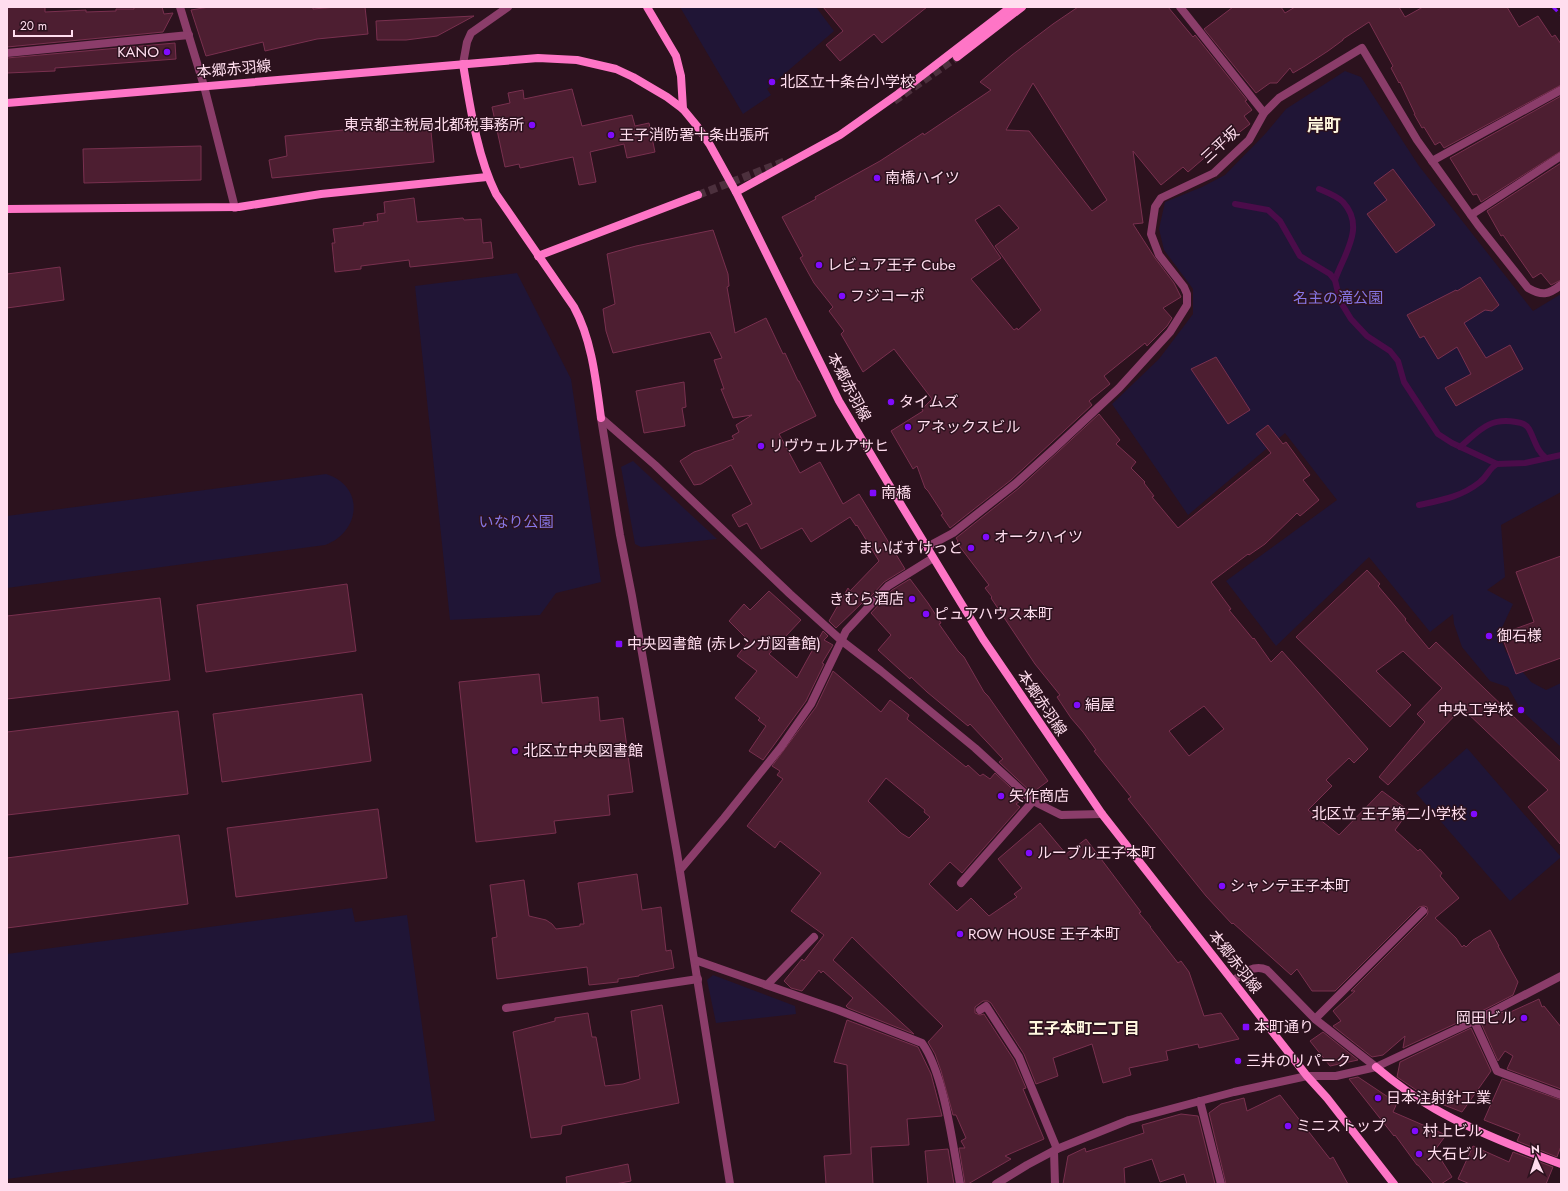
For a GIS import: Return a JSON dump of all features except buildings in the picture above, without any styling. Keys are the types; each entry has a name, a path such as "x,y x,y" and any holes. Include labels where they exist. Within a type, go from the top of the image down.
{"main road":[{"path":"647,7 676,56 681,76 683,109"},
{"path":"954,55 1011,7"},
{"path":"736,192 840,134 1022,7"},
{"name":"本郷赤羽線","path":"7,103 538,58 578,60 616,70 633,77 662,94 683,109 697,126 710,146 736,192 839,401 926,547 1012,683 1102,814 1307,1076 1327,1098 1394,1184"},
{"path":"463,64 482,161 487,177 496,194 583,322 588,341 602,418"},
{"path":"7,209 235,208 321,194 487,177"},
{"path":"538,256 698,196"},
{"path":"1376,1067 1402,1088 1437,1110 1496,1139 1561,1164"}],"street":[{"path":"180,7 204,86 235,208"},
{"path":"463,64 471,33 507,7"},
{"path":"1180,7 1264,113"},
{"path":"7,52 189,35"},
{"name":"三平坂","path":"926,547 953,533 1038,463 1119,388 1170,332 1187,305 1187,294 1184,287 1159,256 1152,234 1155,207 1163,197 1214,173 1249,140 1264,113 1279,98 1362,48 1417,140 1432,161"},
{"path":"1561,90 1432,161 1471,215 1528,288 1538,294 1546,293 1561,285"},
{"path":"1471,215 1561,156"},
{"path":"602,418 655,465 790,594 842,641 975,748 1033,801 1061,815 1102,814"},
{"path":"602,418 623,555 632,596 680,870 730,1184"},
{"path":"680,870 781,747 811,704 846,631 888,586 933,558"},
{"path":"961,883 1033,801"},
{"path":"1315,1019 1423,911"},
{"path":"767,985 814,937"},
{"path":"695,960 838,1010 922,1043 928,1050 940,1086 960,1184"},
{"path":"1233,981 1251,969 1258,968 1268,970 1315,1019 1376,1067"},
{"path":"996,1184 1027,1165 1056,1150 1129,1120 1200,1101 1307,1076 1336,1076 1376,1067 1474,1021 1560,978"},
{"path":"506,1008 698,979"},
{"path":"980,1010 986,1006 1019,1057 1056,1150 1056,1184"},
{"path":"1474,1021 1497,1071 1561,1095"},
{"path":"1200,1101 1221,1184"}],"green space":[{"path":"680,7 816,7 834,31 767,89 771,95 743,114"},
{"name":"名主の滝公園","path":"1345,71 1361,77 1419,166 1533,311 1561,294 1561,492 1501,525 1505,577 1487,590 1513,604 1499,634 1506,652 1531,682 1546,690 1561,683 1561,747 1521,710 1508,687 1490,681 1462,647 1454,624 1453,614 1430,632 1369,557 1276,646 1226,581 1337,500 1285,433 1188,515 1112,404 1159,359 1193,314 1193,289 1164,250 1159,229 1165,202 1202,187 1225,175 1266,133 1286,109"},
{"name":"いなり公園","path":"517,273 571,379 601,582 556,593 540,615 450,620 415,286"},
{"path":"633,461 717,539 641,547 635,544 621,467"},
{"path":"326,474 339,480 347,488 352,498 354,509 346,530 337,539 325,545 7,588 7,516"},
{"path":"1467,748 1561,857 1510,901 1416,793"},
{"path":"352,908 355,922 407,915 435,1121 7,1179 7,954"},
{"path":"713,975 795,1006 796,1014 716,1023 707,980"}],"waterway":[{"path":"1319,189 1341,200 1350,211 1353,221 1351,241 1335,280"},
{"path":"1235,204 1268,210 1280,221 1300,256 1330,274 1335,280 1340,301 1351,319 1367,336 1390,351 1398,361 1404,382 1438,434 1452,443 1497,464 1525,463 1561,455"},
{"path":"1460,447 1491,423 1507,421 1516,422 1524,424 1528,427 1538,448 1546,458"},
{"path":"1419,505 1458,495 1466,491 1483,480 1497,464"}],"tunnel":[{"path":"894,101 957,57"},
{"path":"698,195 786,161"}],"railway":[{"path":"1553,7 1561,15"}],"place":[{"name":"KANO","path":"167,52"},
{"name":"北区立十条台小学校","path":"772,82"},
{"name":"東京都主税局北都税事務所","path":"532,125"},
{"name":"王子消防署十条出張所","path":"611,135"},
{"name":"南橋ハイツ","path":"877,178"},
{"name":"レビュア王子 Cube","path":"819,265"},
{"name":"フジコーポ","path":"842,296"},
{"name":"タイムズ","path":"891,402"},
{"name":"アネックスビル","path":"908,427"},
{"name":"リヴウェルアサヒ","path":"761,446"},
{"name":"南橋","path":"873,493"},
{"name":"オークハイツ","path":"986,537"},
{"name":"まいばすけっと","path":"971,548"},
{"name":"きむら酒店","path":"912,599"},
{"name":"ピュアハウス本町","path":"926,614"},
{"name":"御石様","path":"1489,636"},
{"name":"中央図書館 (赤レンガ図書館)","path":"619,644"},
{"name":"絹屋","path":"1077,705"},
{"name":"中央工学校","path":"1521,710"},
{"name":"北区立中央図書館","path":"515,751"},
{"name":"矢作商店","path":"1001,796"},
{"name":"北区立 王子第二小学校","path":"1474,814"},
{"name":"ルーブル王子本町","path":"1029,853"},
{"name":"シャンテ王子本町","path":"1222,886"},
{"name":"ROW HOUSE 王子本町","path":"960,934"},
{"name":"岡田ビル","path":"1524,1018"},
{"name":"本町通り","path":"1246,1027"},
{"name":"三井のリパーク","path":"1238,1061"},
{"name":"日本注射針工業","path":"1378,1098"},
{"name":"ミニストップ","path":"1288,1126"},
{"name":"村上ビル","path":"1415,1131"},
{"name":"大石ビル","path":"1419,1154"}],"district":[{"name":"岸町","path":"1324,125"},
{"name":"王子本町二丁目","path":"1084,1028"}]}
